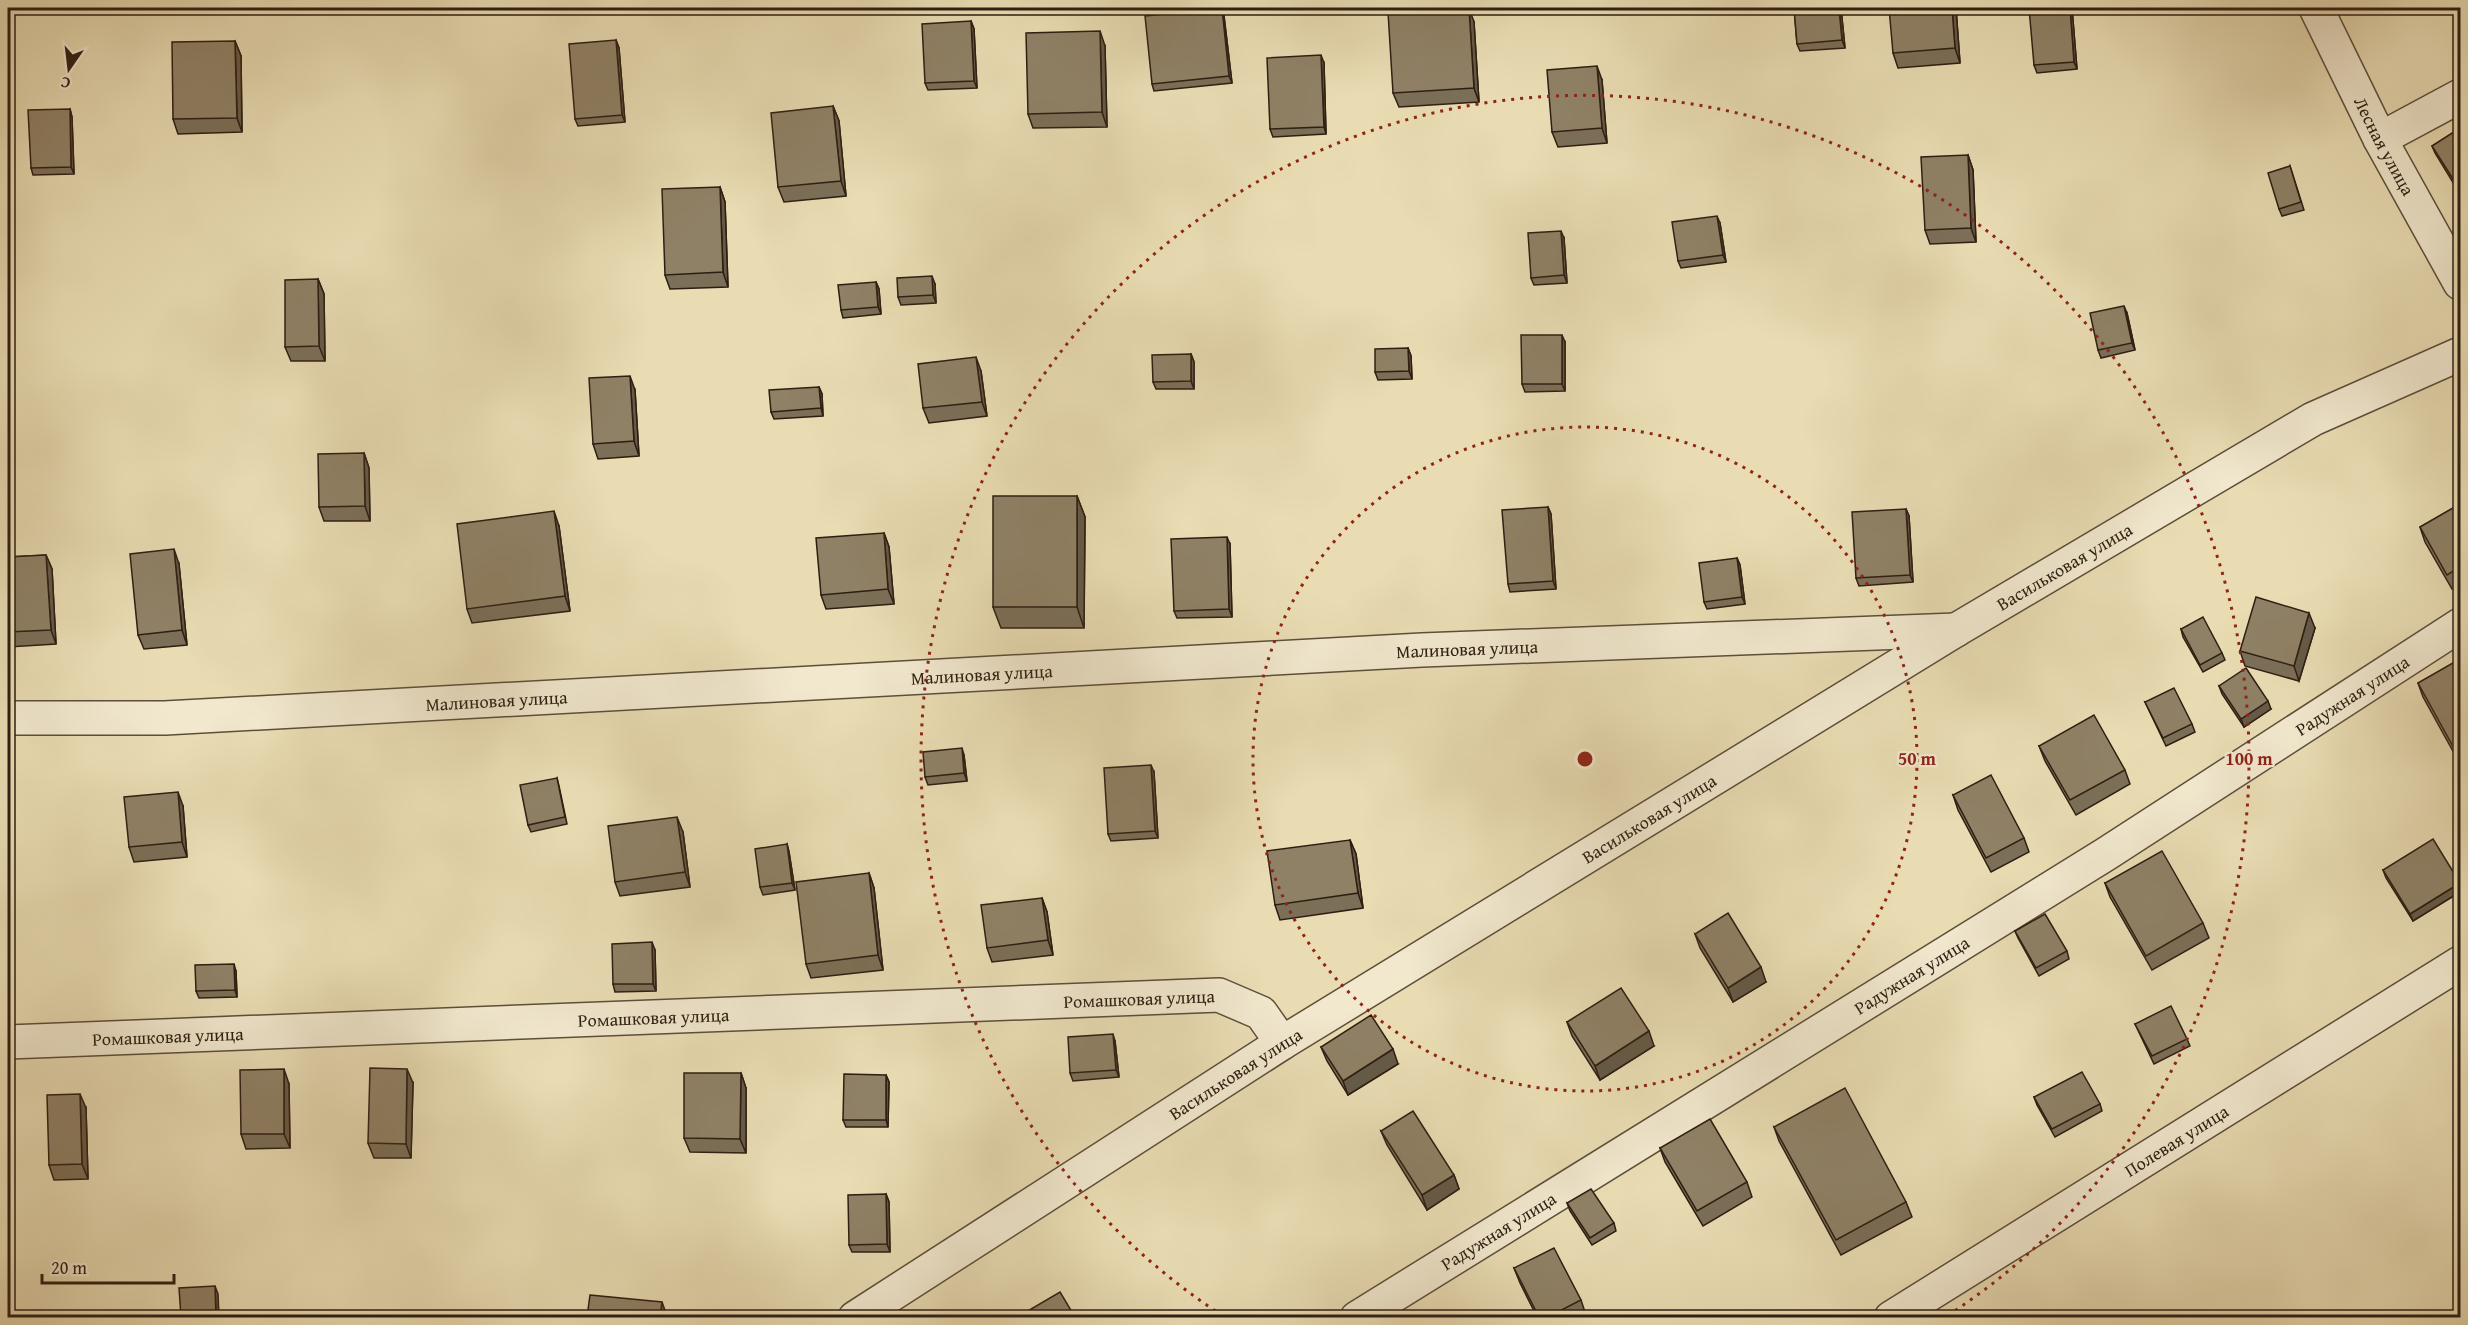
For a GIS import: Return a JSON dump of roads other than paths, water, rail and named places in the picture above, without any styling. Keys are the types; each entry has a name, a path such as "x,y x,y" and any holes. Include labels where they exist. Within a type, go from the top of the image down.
{"street":[{"name":"Лесная улица","path":"2316,8 2380,139 2460,283"},
{"path":"2380,139 2460,96"},
{"name":"Васильковая улица","path":"855,1317 1282,1043 1956,630 2313,419 2460,354"},
{"name":"Радужная улица","path":"1357,1317 2106,854 2460,625"},
{"name":"Малиновая улица","path":"8,718 165,718 1422,650 1956,630"},
{"name":"Полевая улица","path":"1891,1317 2460,963"},
{"name":"Ромашковая улица","path":"8,1042 1219,995 1261,1013 1282,1043"}]}
